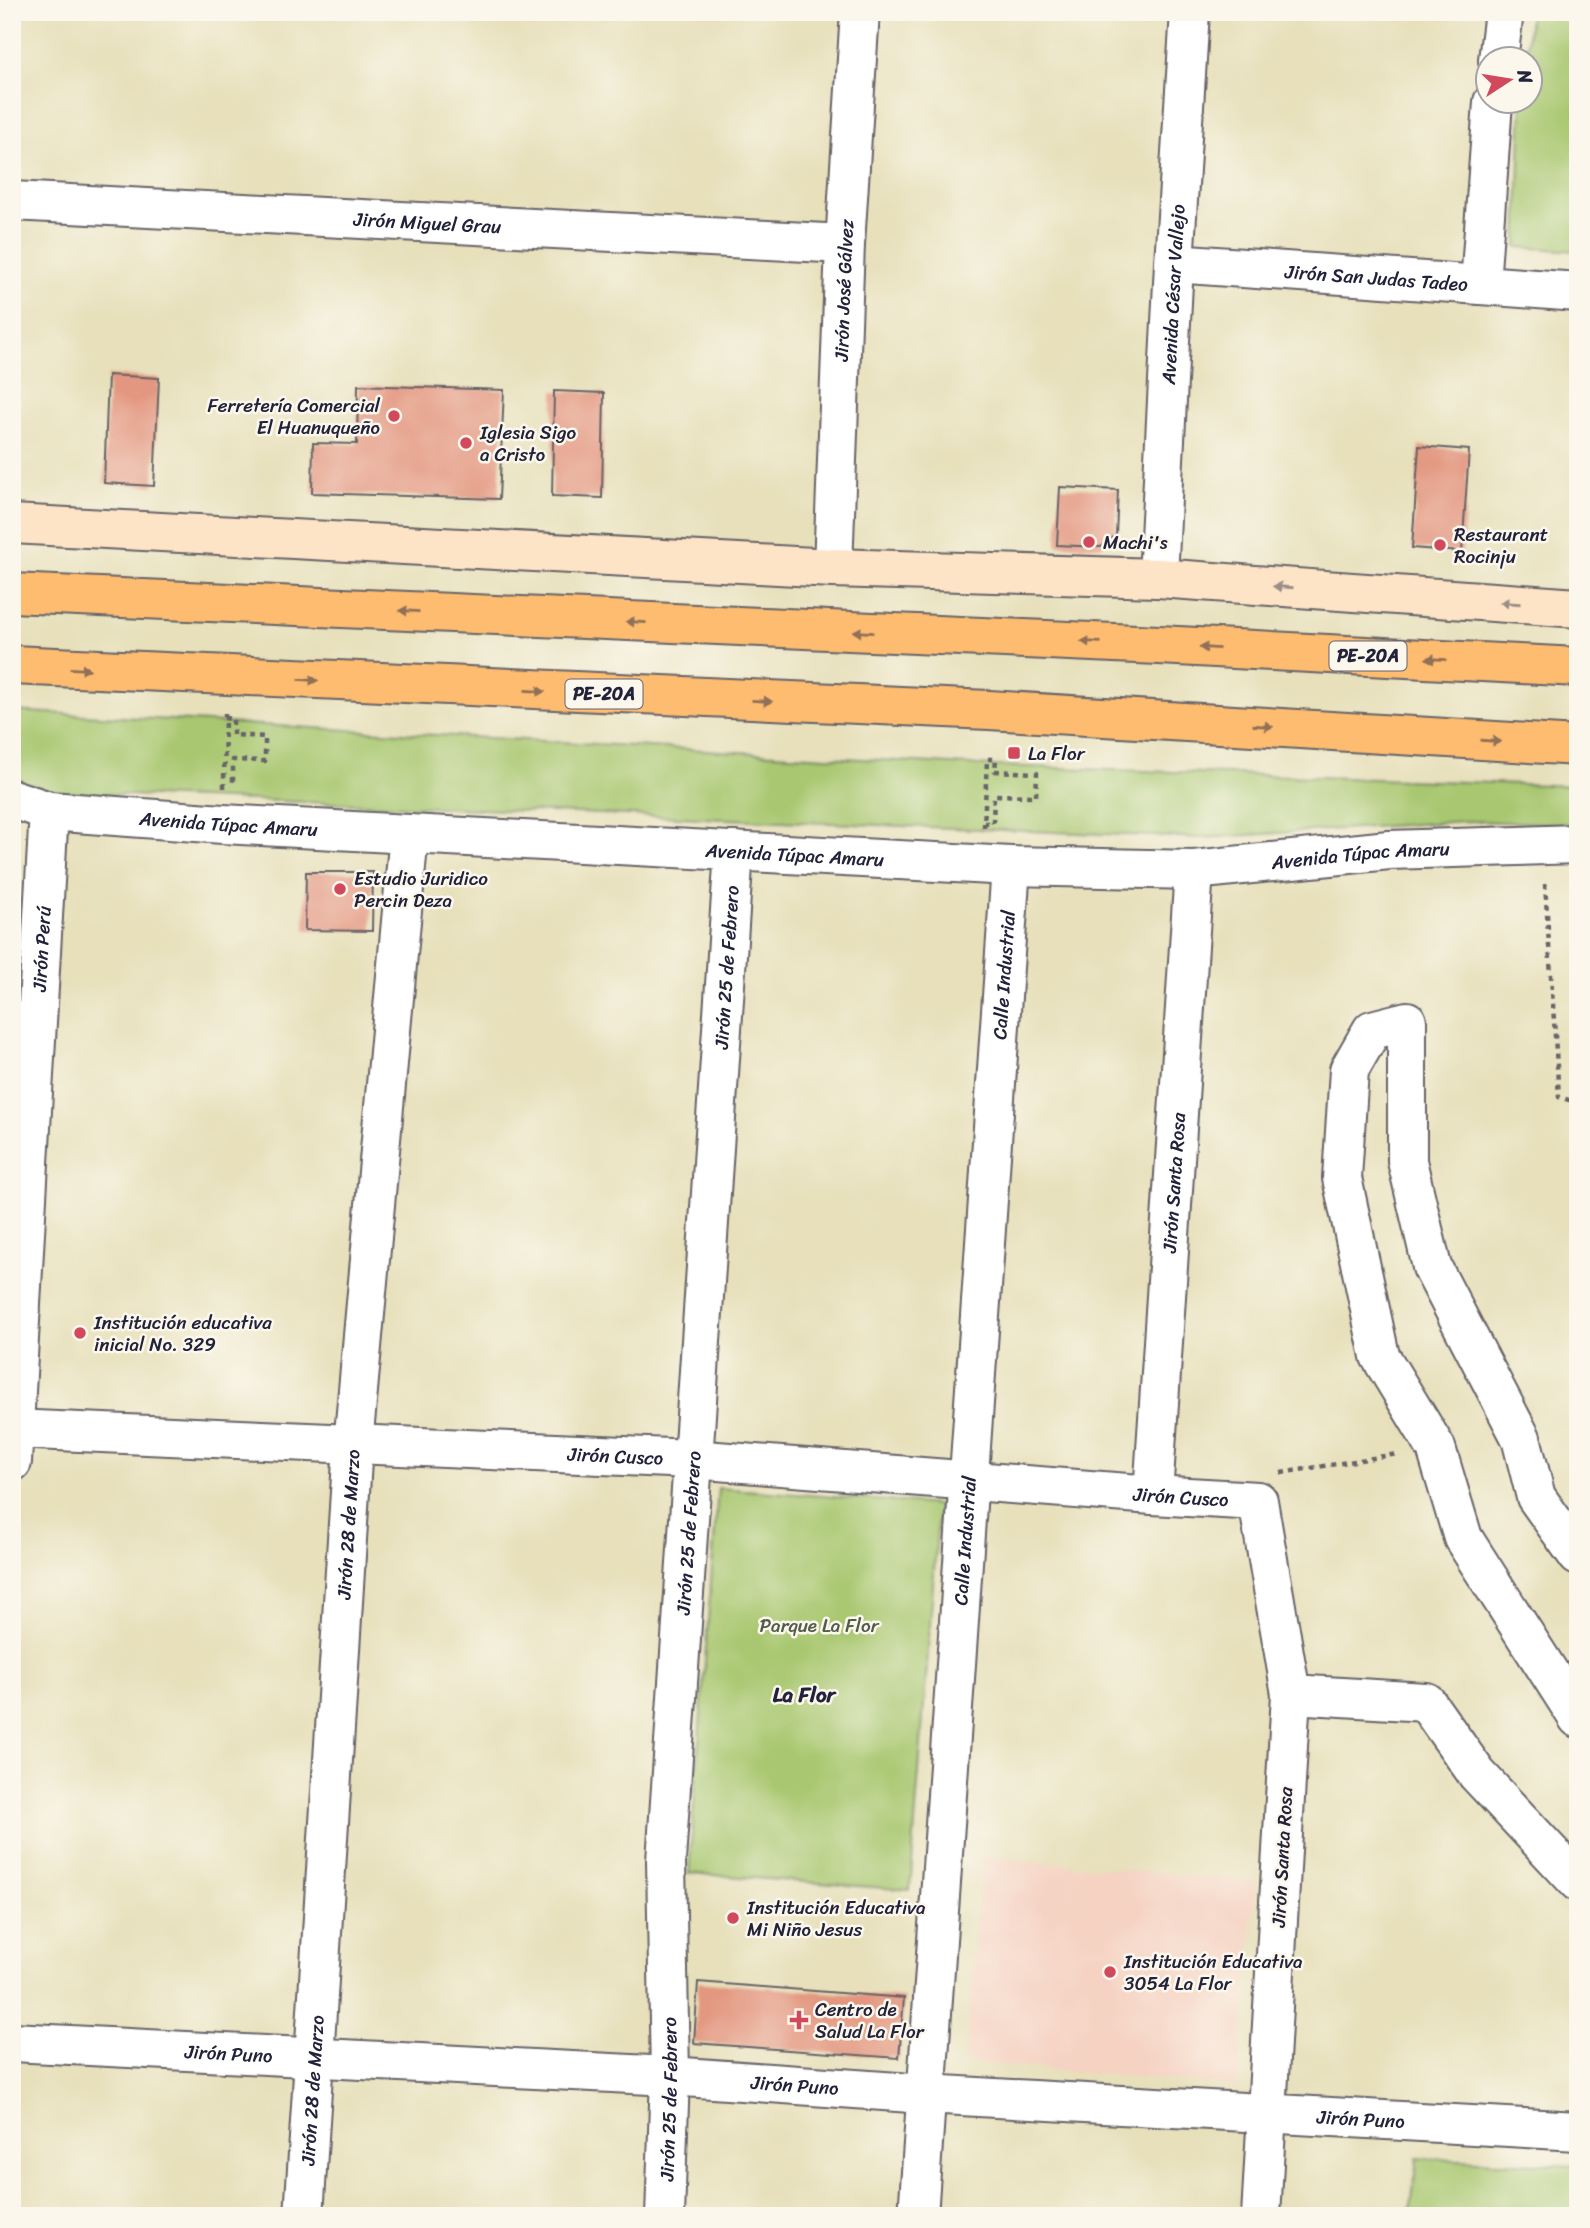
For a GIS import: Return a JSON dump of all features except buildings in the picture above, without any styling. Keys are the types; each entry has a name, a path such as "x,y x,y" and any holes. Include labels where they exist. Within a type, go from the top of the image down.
{"highway":[{"name":"PE-20A","path":"12,593 1159,645 1578,667"},
{"name":"PE-20A","path":"12,665 1016,712 1578,746"}],"street":[{"name":"Jirón José Gálvez","path":"833,568 845,244 860,12"},
{"name":"Avenida César Vallejo","path":"1158,578 1190,12"},
{"path":"1500,46 1504,12"},
{"path":"1480,285 1492,116"},
{"name":"Jirón Miguel Grau","path":"12,201 845,244"},
{"name":"Jirón San Judas Tadeo","path":"1174,263 1578,292"},
{"path":"12,524 833,568 1158,578 1578,608"},
{"name":"Avenida Túpac Amaru","path":"12,799 49,811 409,834 1011,866 1194,870 1390,850 1560,845"},
{"name":"Jirón Perú","path":"13,1440 49,811"},
{"name":"Jirón 28 de Marzo","path":"304,2216 353,1444 409,834"},
{"name":"Jirón 25 de Febrero","path":"665,2216 670,2076 666,1861 734,851"},
{"name":"Calle Industrial","path":"918,2216 1011,866"},
{"name":"Jirón Santa Rosa","path":"1153,1495 1194,870"},
{"path":"1578,1556 1536,1497 1521,1438 1432,1268 1407,1161 1407,1021 1372,1030 1349,1070 1342,1178 1380,1356 1436,1448 1463,1538 1578,1718"},
{"name":"Jirón Cusco","path":"13,1440 353,1444 692,1459 1258,1501"},
{"name":"Jirón Santa Rosa","path":"1258,1501 1291,1694 1261,2216"},
{"path":"1291,1694 1426,1702 1477,1774 1578,1882"},
{"name":"Jirón Puno","path":"12,2042 670,2076 926,2094 1578,2131"}],"path":[{"path":"224,719 233,719 233,735 265,737 265,761 233,760 233,788 224,788 224,719"},
{"path":"987,759 996,759 995,771 1037,774 1036,796 994,795 993,823 984,823 987,759"},
{"path":"1560,845 1559,1097 1578,1103"},
{"path":"1258,1501 1280,1473 1436,1448"}],"shaded area":[{"name":"Institución Educativa 3054 La Flor","path":"982,1857 1256,1882 1238,2086 965,2062"}],"green space":[{"path":"1530,12 1578,12 1578,251 1517,247 1522,116 1544,116 1544,46 1527,46"},
{"path":"12,711 968,765 1578,786 1578,824 1465,821 1202,838 53,792 12,777"},
{"name":"Parque La Flor","path":"718,1488 939,1505 910,1890 689,1873"},
{"path":"1417,2158 1578,2166 1578,2216 1410,2216"}],"place":[{"name":"Ferretería Comercial El Huanuqueño","path":"394,416"},
{"name":"Iglesia Sigo a Cristo","path":"466,443"},
{"name":"Machi's","path":"1089,542"},
{"name":"Restaurant Rocinju","path":"1440,545"},
{"name":"La Flor","path":"1014,753"},
{"name":"Estudio Juridico Percin Deza","path":"340,889"},
{"name":"Institución educativa inicial No. 329","path":"80,1333"},
{"name":"Institución Educativa Mi Niño Jesus","path":"733,1918"},
{"name":"Institución Educativa 3054 La Flor","path":"1110,1972"},
{"name":"Centro de Salud La Flor","path":"799,2020"}],"district":[{"name":"La Flor","path":"804,1695"}]}
